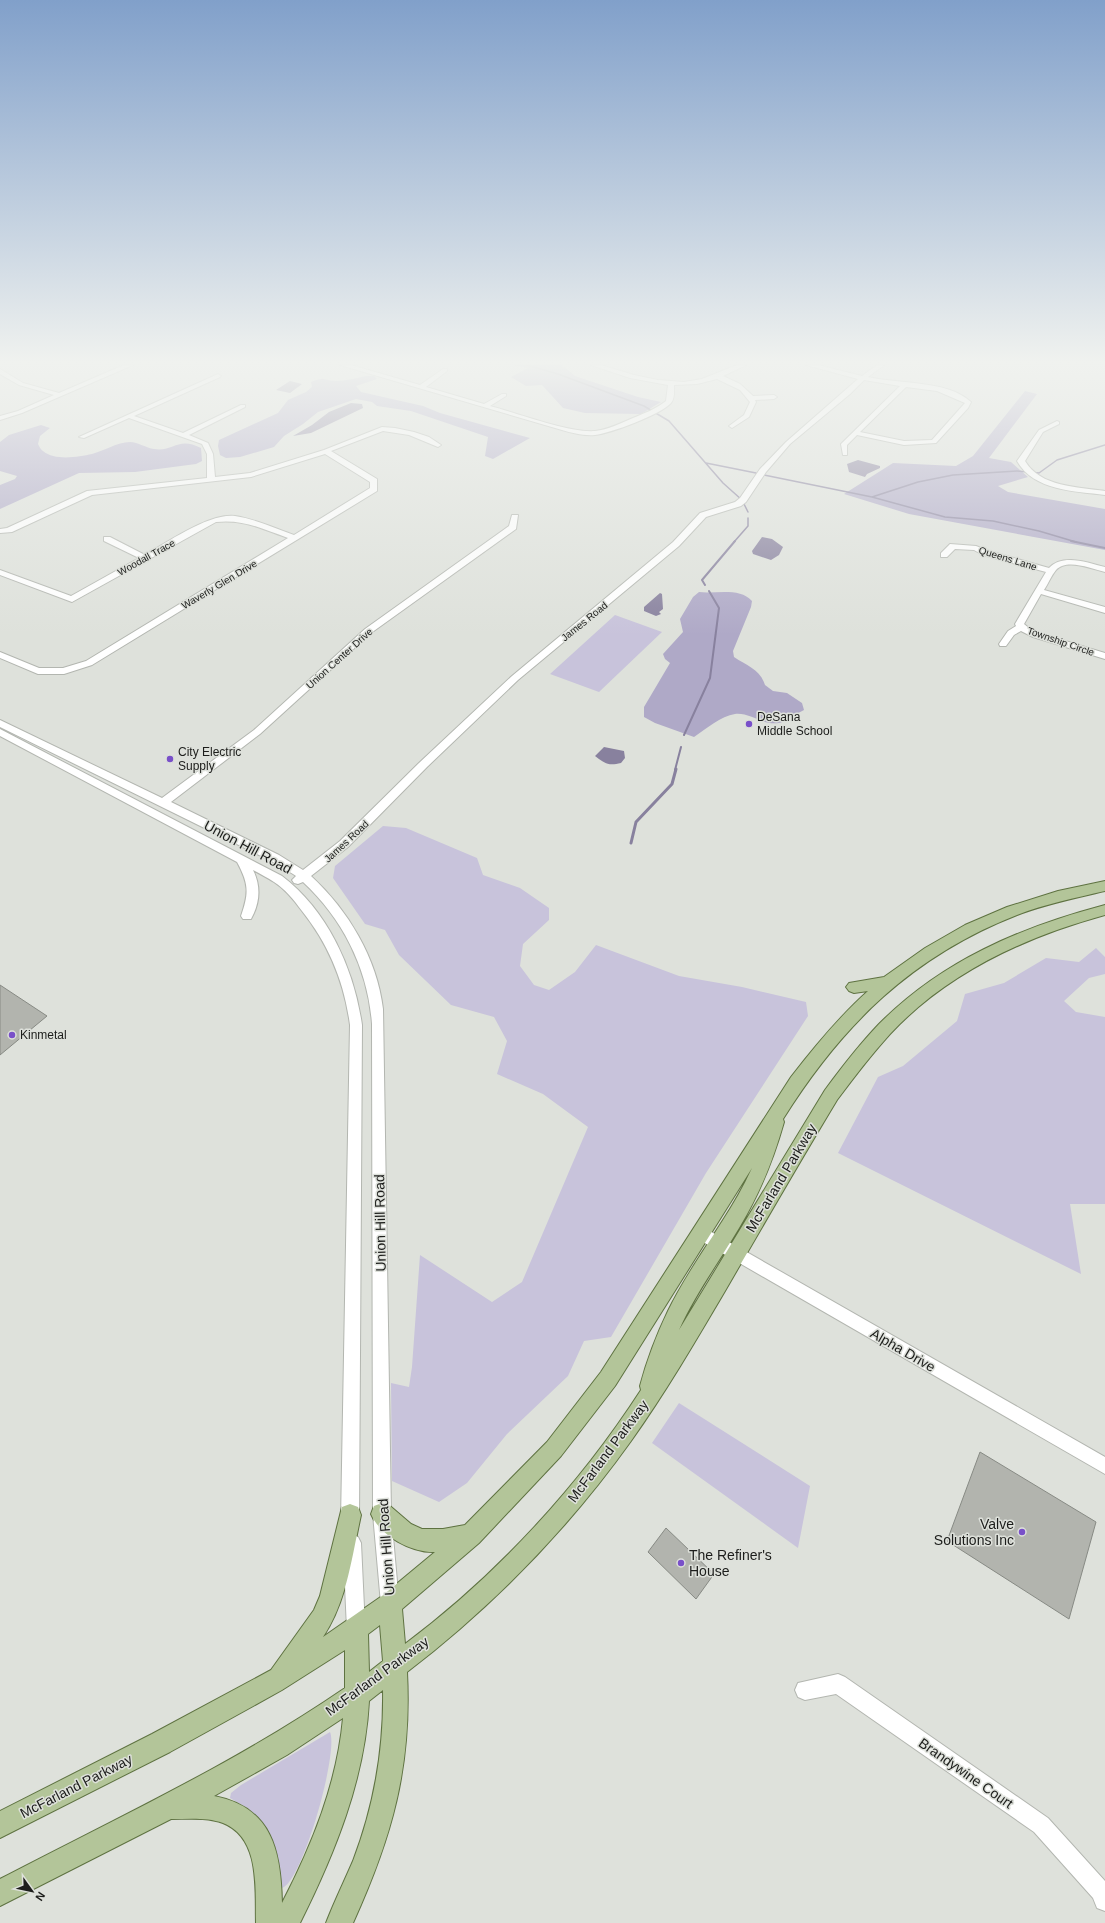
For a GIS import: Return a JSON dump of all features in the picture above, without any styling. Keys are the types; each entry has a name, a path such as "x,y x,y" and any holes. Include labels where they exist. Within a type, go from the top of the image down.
{"main road":[{"name":"McFarland Parkway","path":"0,1825 161,1743 274,1682 356,1629 432,1570 471,1535 529,1476 588,1406 710,1238 779,1110 808,1067 829,1040 861,1005 886,983 927,953 954,937 990,920 1047,900 1105,886"},
{"name":"McFarland Parkway","path":"0,1893 280,1744 396,1666 474,1600 550,1524 599,1467 648,1398 835,1090 865,1050 894,1019 938,982 990,951 1038,930 1101,909"},
{"path":"854,987 886,983"},
{"path":"648,1398 657,1358 672,1319 710,1238"},
{"path":"382,1514 394,1526 411,1537 428,1542 445,1541 471,1535"},
{"path":"274,1682 322,1618 331,1598 350,1515"},
{"name":"Union Hill Road","path":"339,1923 363,1869 377,1829 387,1790 395,1725 396,1666 390,1604"},
{"name":"Union Hill Road","path":"286,1923 316,1863 333,1818 353,1740 357,1693 356,1629"},
{"path":"166,1806 212,1806 233,1813 252,1827 259,1839 266,1864 269,1895 269,1923"}],"street":[{"path":"210,455 211,479"},
{"path":"0,531 9,530 90,492 251,475 314,455"},
{"name":"Waverly Glen Drive","path":"0,655 38,671 64,671 89,663 374,489 374,481 332,455"},
{"name":"James Road","path":"289,887 344,844 483,707 542,655 676,544 703,516 738,504 743,500 763,470 777,455"},
{"path":"1025,455 1021,461 1023,469 1031,476 1048,483 1105,493"},
{"name":"Union Center Drive","path":"163,803 257,732 368,631 513,527 515,517"},
{"name":"Woodall Trace","path":"0,572 72,598 214,520 233,518 248,521 295,538"},
{"path":"107,539 145,558"},
{"name":"Queens Lane","path":"944,555 953,546 976,548 986,553 1050,571"},
{"path":"1050,571 1061,563 1073,562 1105,570"},
{"name":"Township Circle","path":"1050,571 1019,624 1021,627 1036,635 1105,656"},
{"path":"1039,591 1105,610"},
{"path":"1003,644 1011,633 1021,627"},
{"name":"Union Hill Road","path":"0,723 275,858 304,876 325,897 344,923 361,955 372,983 376,1001 382,1514 390,1604"},
{"name":"Union Hill Road","path":"0,732 240,858 289,887 322,927 339,957 354,1003 356,1025 350,1515 356,1629"},
{"path":"240,858 252,879 254,886 253,897 247,916"},
{"name":"Alpha Drive","path":"710,1238 1105,1466"},
{"name":"Brandywine Court","path":"805,1690 838,1684 1041,1825 1100,1891 1105,1900"}],"shaded area":[{"path":"0,455 50,455 60,457 74,457 87,455 202,455 202,461 196,464 135,472 79,473 0,509 0,485 15,479 17,476 0,471"},
{"path":"220,455 248,455 226,458"},
{"path":"485,455 501,455 493,459 485,456"},
{"path":"991,455 989,458 1011,462 1028,477 998,486 1008,492 1105,509 1105,550 909,514 844,494 893,463 956,466 973,456"},
{"path":"858,460 880,466 880,468 867,474 865,477 849,472 847,464"},
{"path":"762,537 772,539 783,547 779,555 771,560 753,554 752,551"},
{"path":"699,592 727,592 741,594 752,601 733,651 734,657 756,671 760,675 765,685 773,691 787,693 802,703 804,710 786,721 776,723 764,722 747,715 730,715 714,723 694,737 655,723 644,717 644,707 670,663 665,659 663,654 683,632 680,619 693,597"},
{"path":"660,593 662,594 663,609 659,612 661,614 656,616 644,611 644,607"},
{"path":"615,615 662,632 599,692 550,674"},
{"path":"604,747 624,751 625,758 621,763 604,763 595,756"},
{"path":"383,826 406,828 477,858 483,875 520,888 549,908 549,920 523,944 520,966 534,985 549,990 575,972 596,945 679,976 742,987 806,1002 808,1016 706,1173 611,1337 584,1341 568,1376 507,1434 467,1483 439,1502 392,1481 391,1383 409,1387 412,1367 420,1255 492,1302 522,1282 588,1127 543,1094 497,1074 507,1041 494,1017 451,1005 399,955 385,930 365,924 333,878 335,866"},
{"path":"1096,948 1105,957 1105,974 1089,978 1064,1001 1076,1012 1105,1017 1105,1204 1070,1204 1081,1274 838,1153 878,1077 903,1066 957,1021 965,994 1004,983 1046,958 1079,962"},
{"path":"679,1403 810,1486 798,1548 652,1443"},
{"path":"330,1732 331,1744 329,1764 317,1816 299,1864 290,1881 282,1888 254,1816 247,1808 230,1798 231,1793 241,1785"}],"building":[{"name":"Kinmetal","path":"0,985 47,1016 0,1055"},
{"name":"Valve Solutions Inc","path":"980,1452 1096,1522 1069,1619 947,1541"},
{"name":"The Refiner's House","path":"666,1528 714,1574 696,1599 648,1552"}],"waterway":[{"path":"698,455 723,483 742,500"},
{"path":"872,497 918,482 953,475 1017,471 1039,473 1057,460 1074,455"},
{"path":"706,463 756,473"},
{"path":"764,475 872,497"},
{"path":"872,497 945,517 993,521 1039,531 1076,542"},
{"path":"744,504 748,512"},
{"path":"734,542 748,526 748,518"},
{"path":"705,585 702,580 735,541"},
{"path":"1071,541 1105,548"},
{"path":"684,735 710,678 719,608 709,591"},
{"path":"675,770 681,747"},
{"path":"631,843 636,822 672,784 676,769"}],"place":[{"name":"DeSana Middle School","path":"749,724"},
{"name":"City Electric Supply","path":"170,759"},
{"name":"Kinmetal","path":"12,1035"},
{"name":"Valve Solutions Inc","path":"1022,1532"},
{"name":"The Refiner's House","path":"681,1563"}]}
